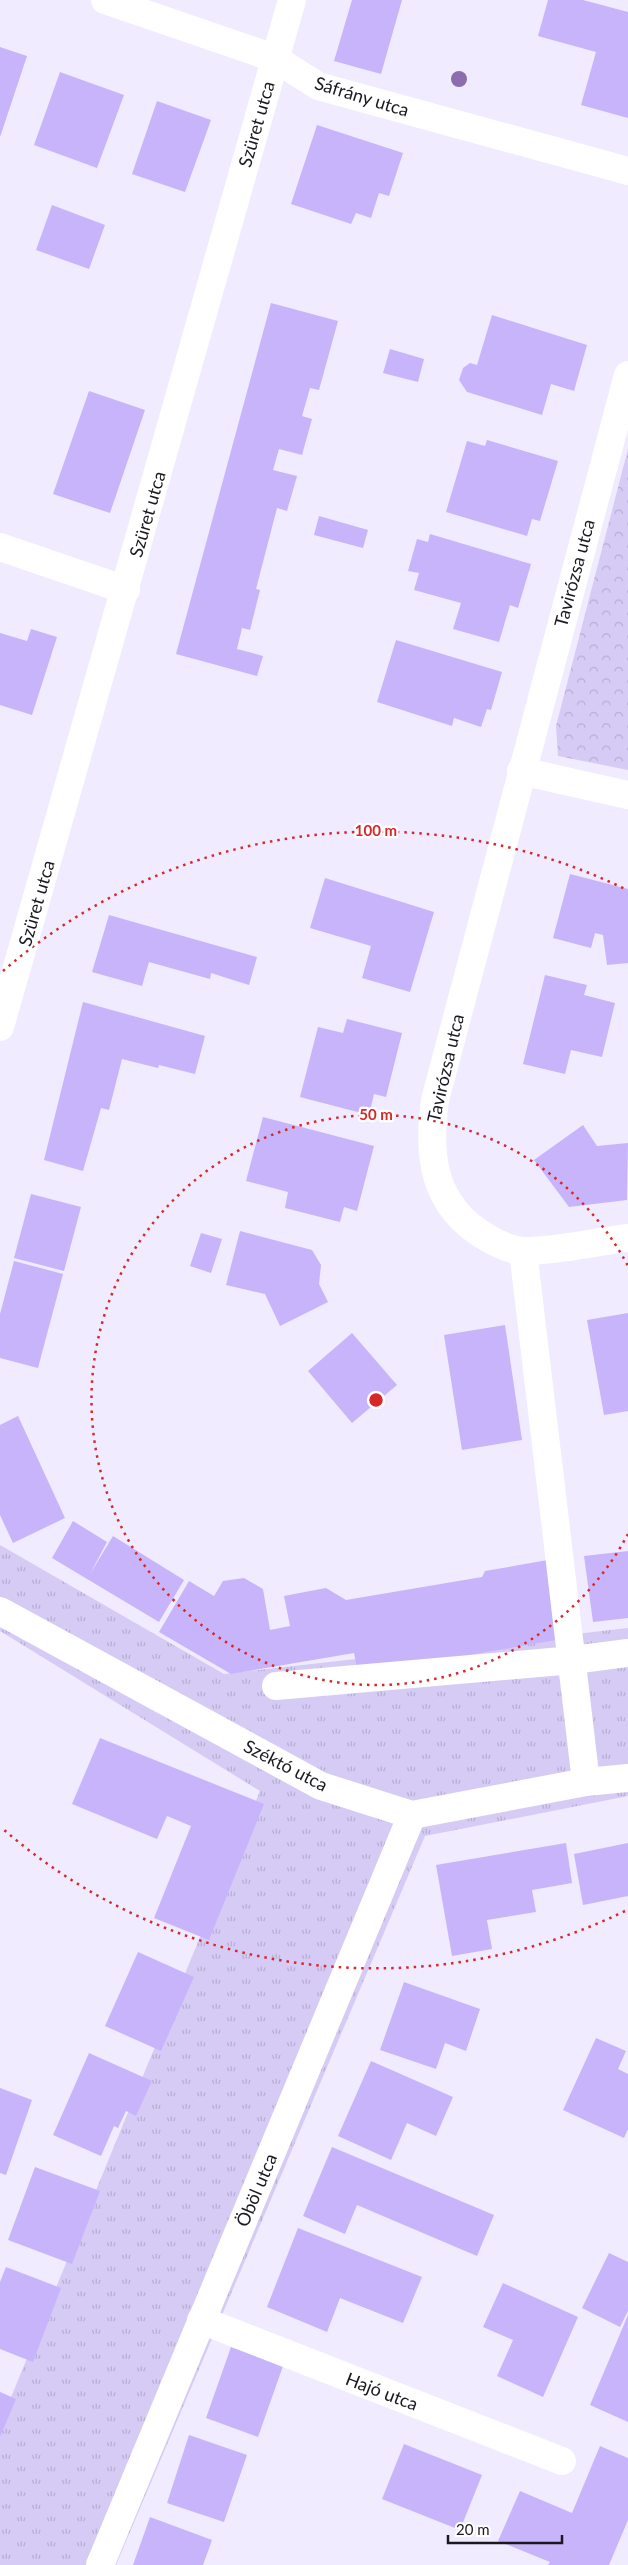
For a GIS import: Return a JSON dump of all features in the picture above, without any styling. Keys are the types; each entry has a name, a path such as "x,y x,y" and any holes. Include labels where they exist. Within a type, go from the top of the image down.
{"street":[{"name":"Sáfrány utca","path":"105,0 274,58 318,86 628,171"},
{"name":"Szüret utca","path":"0,1027 126,590 274,58 292,0"},
{"name":"Tavirózsa utca","path":"628,375 521,771 435,1100 431,1125 431,1152 437,1179 445,1198 472,1228 494,1242 523,1251 628,1238"},
{"path":"0,547 126,590"},
{"path":"521,771 628,795"},
{"path":"523,1251 586,1782"},
{"name":"Széktó utca","path":"0,1611 321,1786 412,1815 586,1782 628,1778"},
{"path":"276,1686 573,1660 628,1652"},
{"name":"Öböl utca","path":"100,2565 412,1815"},
{"name":"Hajó utca","path":"201,2320 562,2461"}],"green space":[{"path":"628,449 628,770 558,756 556,726"},
{"path":"0,1545 224,1674 628,1628 628,1796 425,1836 116,2565 0,2565 0,2424 260,1791 0,1631"}],"building":[{"path":"352,0 402,0 381,74 334,61"},
{"path":"548,0 583,0 628,12 628,118 581,105 596,52 538,36"},
{"path":"0,47 27,56 0,137"},
{"path":"60,72 124,95 97,168 34,145"},
{"path":"157,101 211,120 185,192 132,174"},
{"path":"317,125 403,153 389,196 379,193 371,218 356,213 351,224 291,204"},
{"path":"52,205 105,225 89,269 36,250"},
{"path":"271,303 338,321 319,390 310,388 302,416 312,419 302,455 279,449 273,470 297,476 287,511 277,508 256,589 260,590 250,630 242,628 237,649 263,656 257,676 176,654"},
{"path":"492,315 587,345 574,391 551,384 542,415 467,392 459,380 463,368 470,363 477,365"},
{"path":"390,349 424,359 418,382 383,373"},
{"path":"89,391 145,410 110,513 53,494"},
{"path":"487,440 558,461 540,521 532,519 527,536 446,512 467,441 485,446"},
{"path":"319,516 368,530 363,548 314,535"},
{"path":"430,534 531,564 518,608 510,605 499,642 453,629 461,603 414,590 419,573 408,571 417,539 428,542"},
{"path":"31,629 57,637 32,715 0,705 0,633 27,641"},
{"path":"396,640 502,672 491,710 487,709 481,727 454,718 452,726 377,702"},
{"path":"570,874 628,889 628,963 607,965 603,935 595,933 591,948 553,938"},
{"path":"325,878 434,912 410,992 362,978 371,946 310,928"},
{"path":"109,915 257,957 249,985 211,973 210,979 149,962 142,986 92,972"},
{"path":"545,975 587,985 584,995 615,1003 602,1057 571,1050 565,1074 523,1064"},
{"path":"83,1002 205,1036 195,1074 159,1065 158,1068 122,1059 109,1110 101,1108 83,1171 44,1160"},
{"path":"347,1019 402,1033 386,1097 374,1094 369,1115 300,1097 318,1027 343,1033"},
{"path":"263,1117 374,1146 357,1211 344,1207 340,1222 285,1208 288,1192 246,1181"},
{"path":"583,1125 597,1146 628,1143 627,1200 569,1207 534,1160"},
{"path":"31,1194 81,1207 64,1271 14,1258"},
{"path":"240,1231 312,1250 321,1265 319,1284 328,1302 280,1326 265,1294 226,1285"},
{"path":"201,1233 222,1239 211,1273 190,1266"},
{"path":"14,1261 63,1274 38,1368 0,1358 0,1314"},
{"path":"628,1313 628,1411 604,1415 587,1320"},
{"path":"505,1325 522,1440 462,1450 444,1335"},
{"path":"352,1333 397,1385 352,1423 308,1371"},
{"path":"18,1416 65,1518 13,1543 0,1515 0,1425"},
{"path":"73,1521 107,1542 90,1574 113,1536 184,1580 159,1622 52,1558"},
{"path":"628,1551 628,1618 593,1622 584,1556"},
{"path":"548,1560 562,1639 358,1674 354,1653 231,1674 159,1632 189,1581 214,1596 223,1581 244,1578 263,1589 270,1630 290,1626 284,1596 326,1588 346,1600 482,1577 485,1571"},
{"path":"100,1738 264,1804 209,1940 154,1918 191,1826 167,1816 157,1839 72,1804"},
{"path":"566,1843 572,1883 532,1890 536,1912 487,1920 492,1949 452,1956 436,1865"},
{"path":"628,1843 628,1896 583,1905 574,1854"},
{"path":"138,1952 194,1977 161,2051 105,2026"},
{"path":"404,1982 480,2009 466,2051 445,2043 436,2069 380,2050"},
{"path":"596,2038 626,2051 618,2069 628,2074 628,2129 624,2138 563,2110"},
{"path":"89,2053 152,2081 136,2116 126,2111 118,2128 114,2126 101,2156 53,2135"},
{"path":"371,2061 453,2097 436,2136 407,2123 391,2160 338,2136"},
{"path":"0,2088 32,2100 6,2175 0,2173"},
{"path":"332,2147 494,2215 477,2256 357,2205 345,2234 303,2216"},
{"path":"35,2167 100,2191 72,2264 8,2240"},
{"path":"298,2228 422,2277 403,2323 340,2298 327,2332 267,2307"},
{"path":"609,2253 628,2262 628,2311 620,2327 582,2308"},
{"path":"6,2267 61,2288 33,2362 0,2349 0,2282"},
{"path":"503,2283 578,2317 543,2397 497,2376 513,2340 483,2327"},
{"path":"628,2315 628,2422 590,2405"},
{"path":"231,2347 283,2366 258,2437 206,2418"},
{"path":"0,2392 16,2399 0,2437"},
{"path":"189,2435 247,2455 224,2522 167,2503"},
{"path":"404,2444 482,2475 460,2530 382,2499"},
{"path":"600,2446 628,2458 628,2520 609,2565 548,2565 550,2562 498,2541 520,2491 572,2513"},
{"path":"150,2517 212,2540 203,2565 133,2565"}]}
